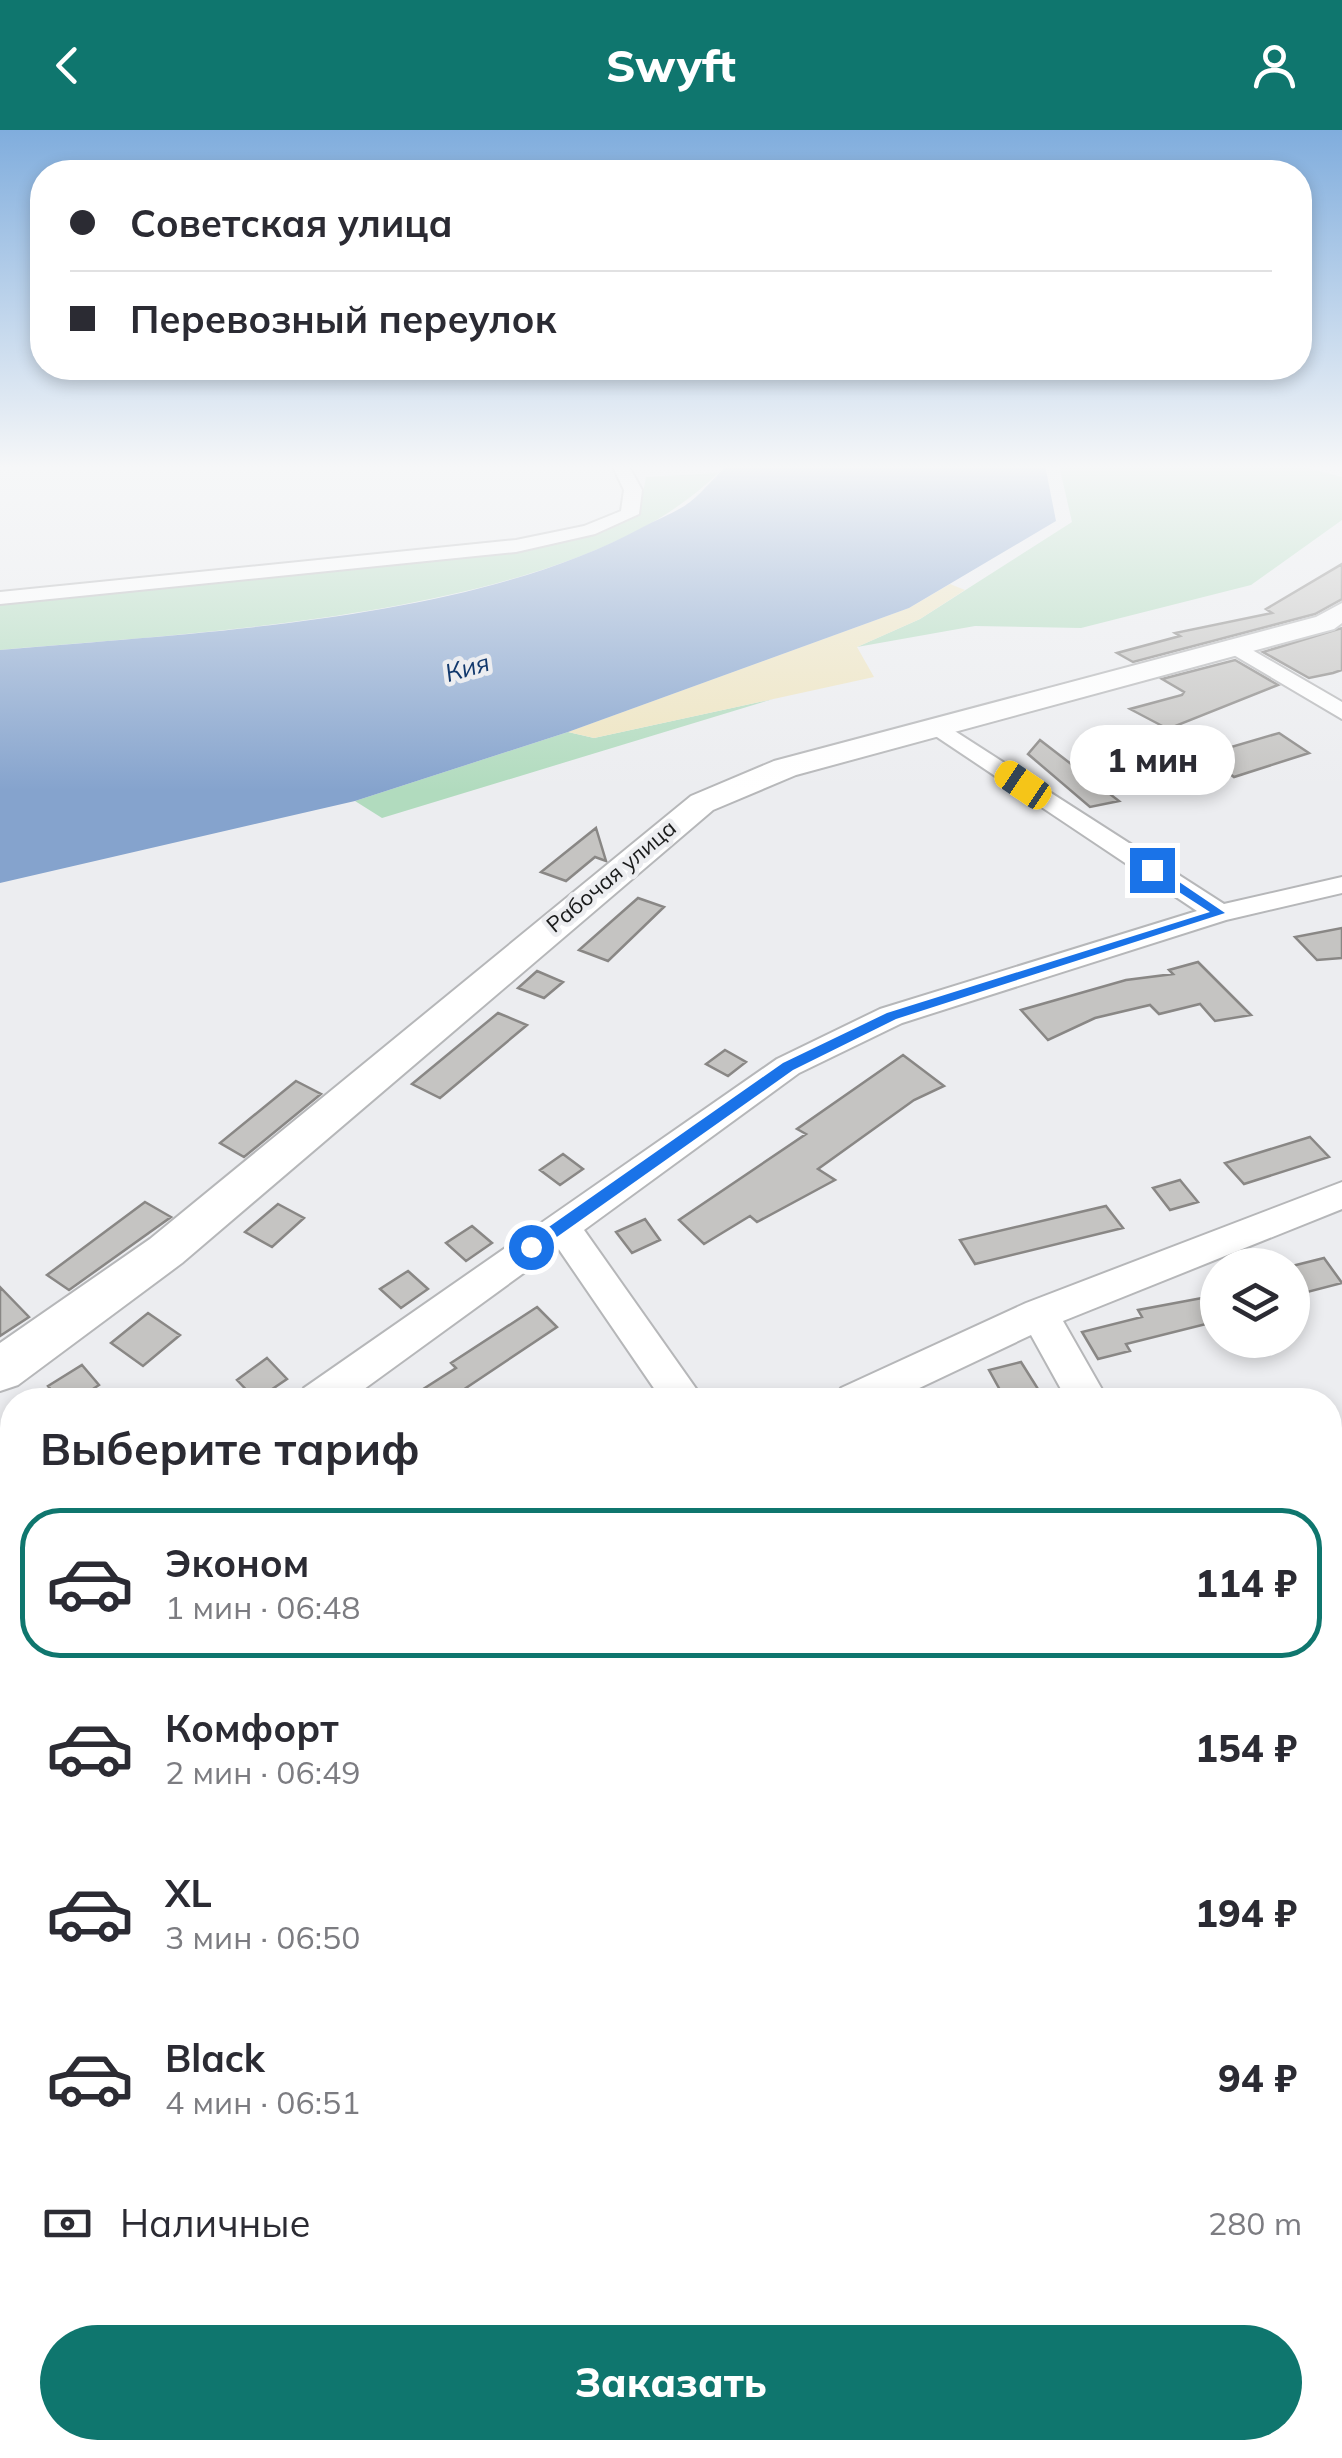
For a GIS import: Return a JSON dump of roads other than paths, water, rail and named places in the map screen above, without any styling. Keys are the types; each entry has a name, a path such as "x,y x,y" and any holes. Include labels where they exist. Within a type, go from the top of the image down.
{"main road":[{"name":"Рабочая улица","path":"0,1370 166,1250 702,803 786,768 1324,623 1342,611"}],"street":[{"path":"0,598 242,574"},
{"path":"1234,646 1342,712"},
{"path":"936,726 1219,913"},
{"path":"335,1388 788,1066 892,1016 1219,913 1342,885"},
{"path":"880,1388 1038,1314 1342,1195"},
{"path":"561,1225 676,1388"},
{"path":"1038,1314 1081,1388"}],"water":[{"name":"Кия","path":"528,574 967,574 909,608 568,732 355,801 0,883 0,650 330,617 497,584"}]}
